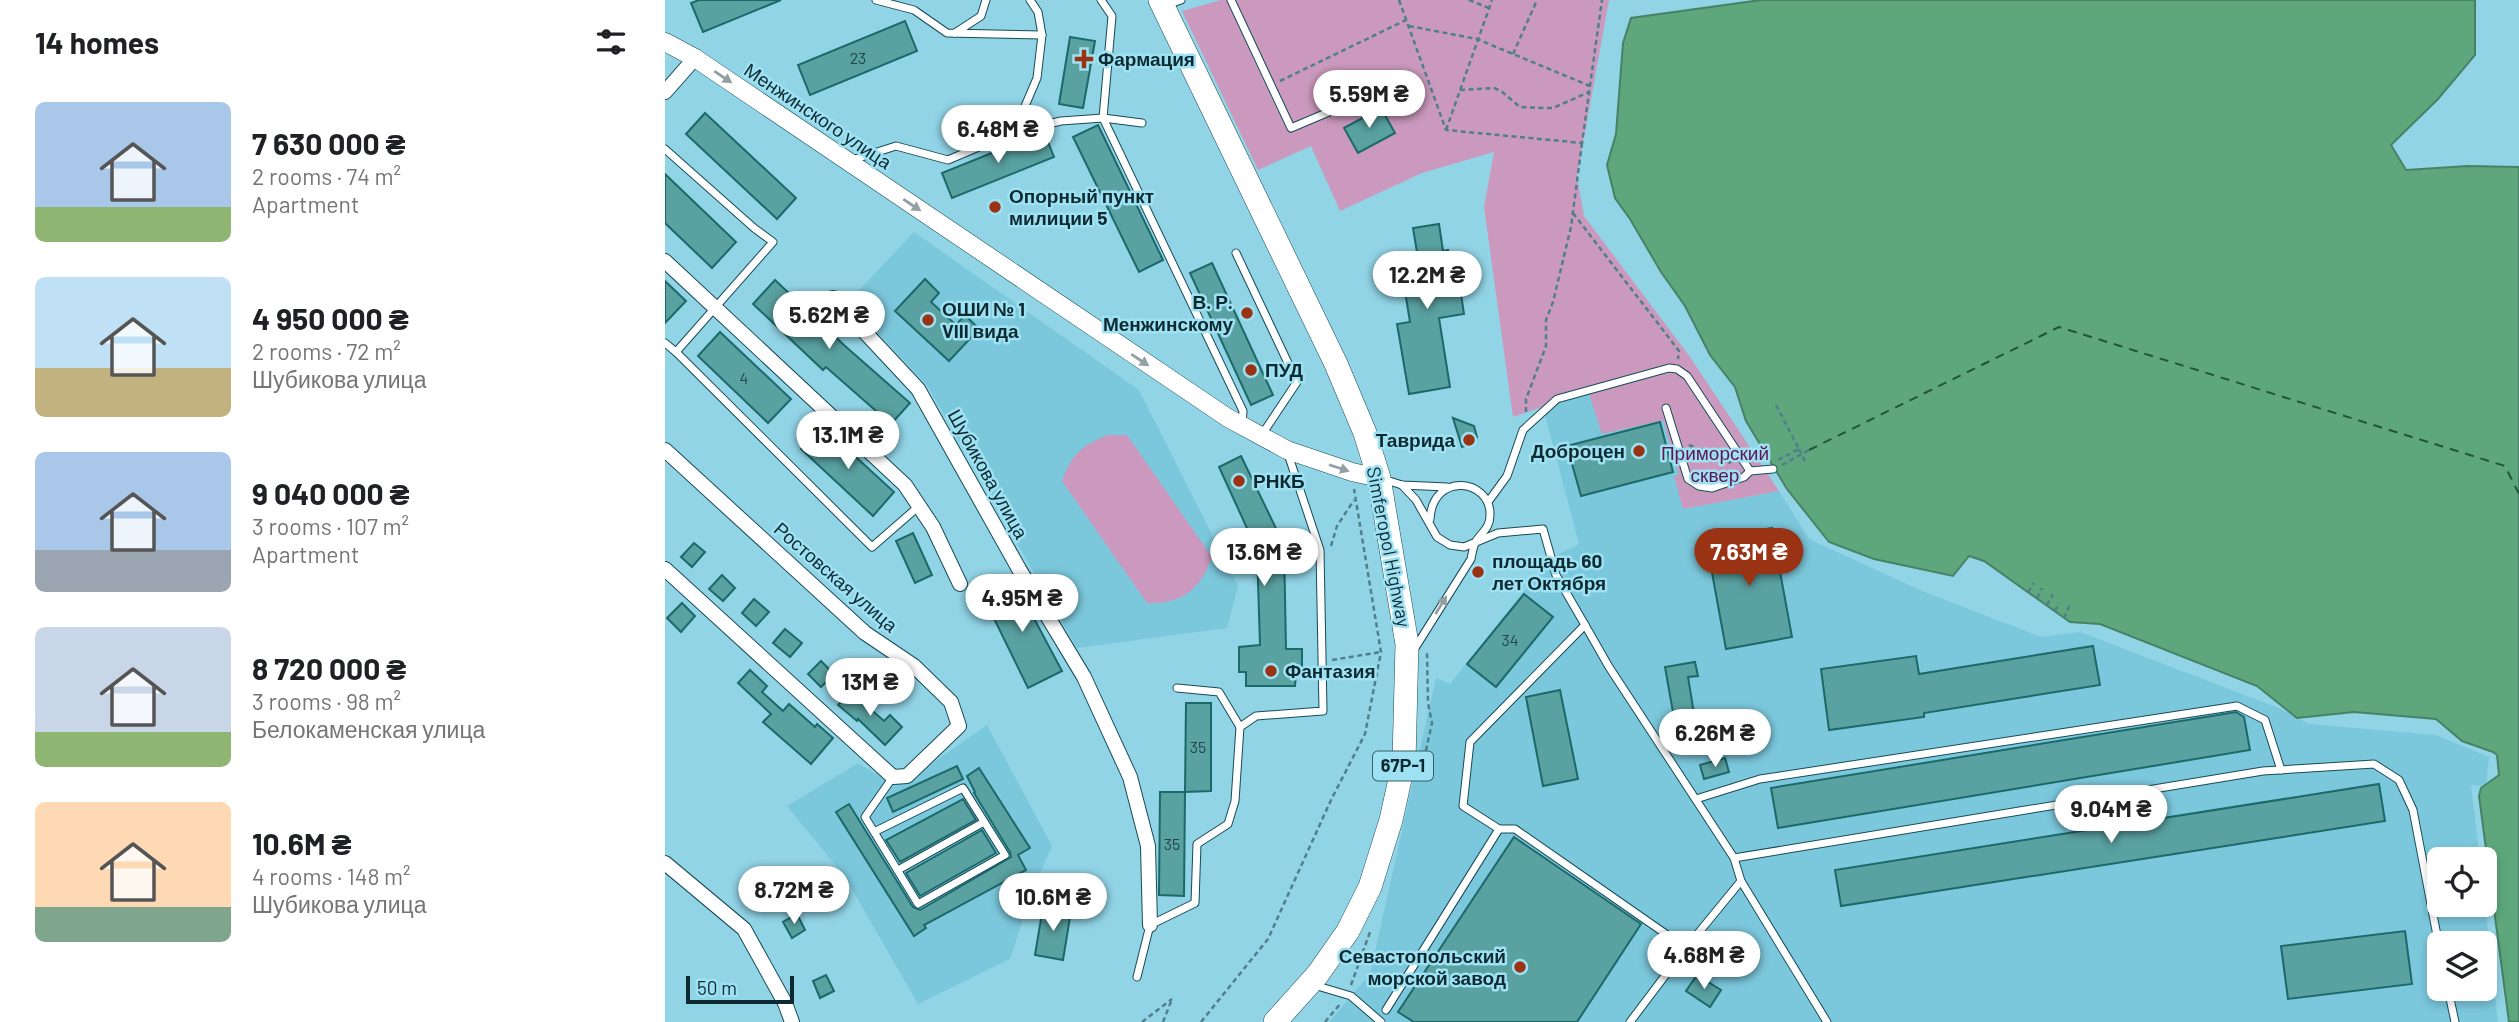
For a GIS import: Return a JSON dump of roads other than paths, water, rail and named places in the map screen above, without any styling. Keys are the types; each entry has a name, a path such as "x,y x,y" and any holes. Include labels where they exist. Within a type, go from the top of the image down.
{"main road":[{"name":"Simferopol Highway","path":"1168,2 1336,364 1365,433 1379,478 1407,644 1404,761 1391,820 1370,887 1348,931 1310,983 1275,1022"}],"street":[{"name":"Менжинского улица","path":"665,42 695,58 1164,376 1242,425 1287,450 1352,472 1379,478"},
{"path":"665,92 695,58"},
{"path":"665,261 905,485 933,527 960,584"},
{"name":"Шубикова улица","path":"833,298 918,389 1019,569 1084,677 1130,777 1148,846 1150,925"},
{"name":"Ростовская улица","path":"665,450 865,633 914,666 951,702 960,726 907,776 893,777"},
{"path":"665,569 893,777"},
{"path":"665,863 744,929 785,1003 792,1022"}],"lane":[{"path":"876,0 914,10 947,33 1042,35"},
{"path":"954,33 981,16 986,0"},
{"path":"1014,132 1037,78 1042,35 1038,12 1030,0"},
{"path":"1101,0 1112,16 1103,118 1243,411 1242,425"},
{"path":"1231,0 1291,128 1376,92"},
{"path":"848,162 896,146 948,160 1014,132 1061,121 1103,118 1142,123"},
{"path":"665,149 773,242 675,352"},
{"path":"1236,253 1297,382 1261,436"},
{"path":"665,343 872,547 919,506"},
{"path":"1488,502 1507,476 1523,430 1557,399 1661,369 1677,369 1687,376 1750,471"},
{"path":"1666,408 1688,479 1699,486 1712,488 1734,482 1750,471 1772,466"},
{"path":"1240,727 1256,716 1322,711 1319,550 1287,450"},
{"path":"1379,478 1402,485 1464,485 1478,491 1488,502 1490,514 1489,528 1475,542 1471,559 1407,664"},
{"path":"1402,485 1416,499 1437,537 1450,545 1464,547 1498,533 1543,529 1556,575 1734,858 1741,881 1827,1022"},
{"path":"1430,521 1431,506 1437,495 1447,487"},
{"path":"1585,625 1470,742 1463,806 1499,829 1515,829 1686,948"},
{"path":"1137,977 1150,925 1195,903 1197,844 1228,824 1235,801 1240,727 1219,692 1177,688"},
{"path":"1696,799 1760,779 2237,706 2265,720 2281,770"},
{"path":"1734,858 2281,770 2374,764 2399,780 2413,810 2436,931"},
{"path":"874,832 963,788 1005,855 918,904 898,870 874,832 865,817 893,777"},
{"path":"898,870 984,822"},
{"path":"1386,1010 1499,829"},
{"path":"1630,1022 1741,881"},
{"path":"1310,983 1351,996 1381,1022"},
{"path":"2451,1001 2455,1022"}],"place":[{"name":"Фармация","path":"1084,59"},
{"name":"Опорный пункт милиции 5","path":"995,207"},
{"name":"В. Р. Менжинскому","path":"1247,313"},
{"name":"ОШИ № 1 VIII вида","path":"928,320"},
{"name":"ПУД","path":"1251,370"},
{"name":"Таврида","path":"1469,440"},
{"name":"Доброцен","path":"1639,451"},
{"name":"РНКБ","path":"1239,481"},
{"name":"площадь 60 лет Октября","path":"1478,572"},
{"name":"Фантазия","path":"1271,671"},
{"name":"Севастопольский морской завод","path":"1520,967"}],"park label":[{"name":"Приморский сквер","path":"1715,464"}]}
